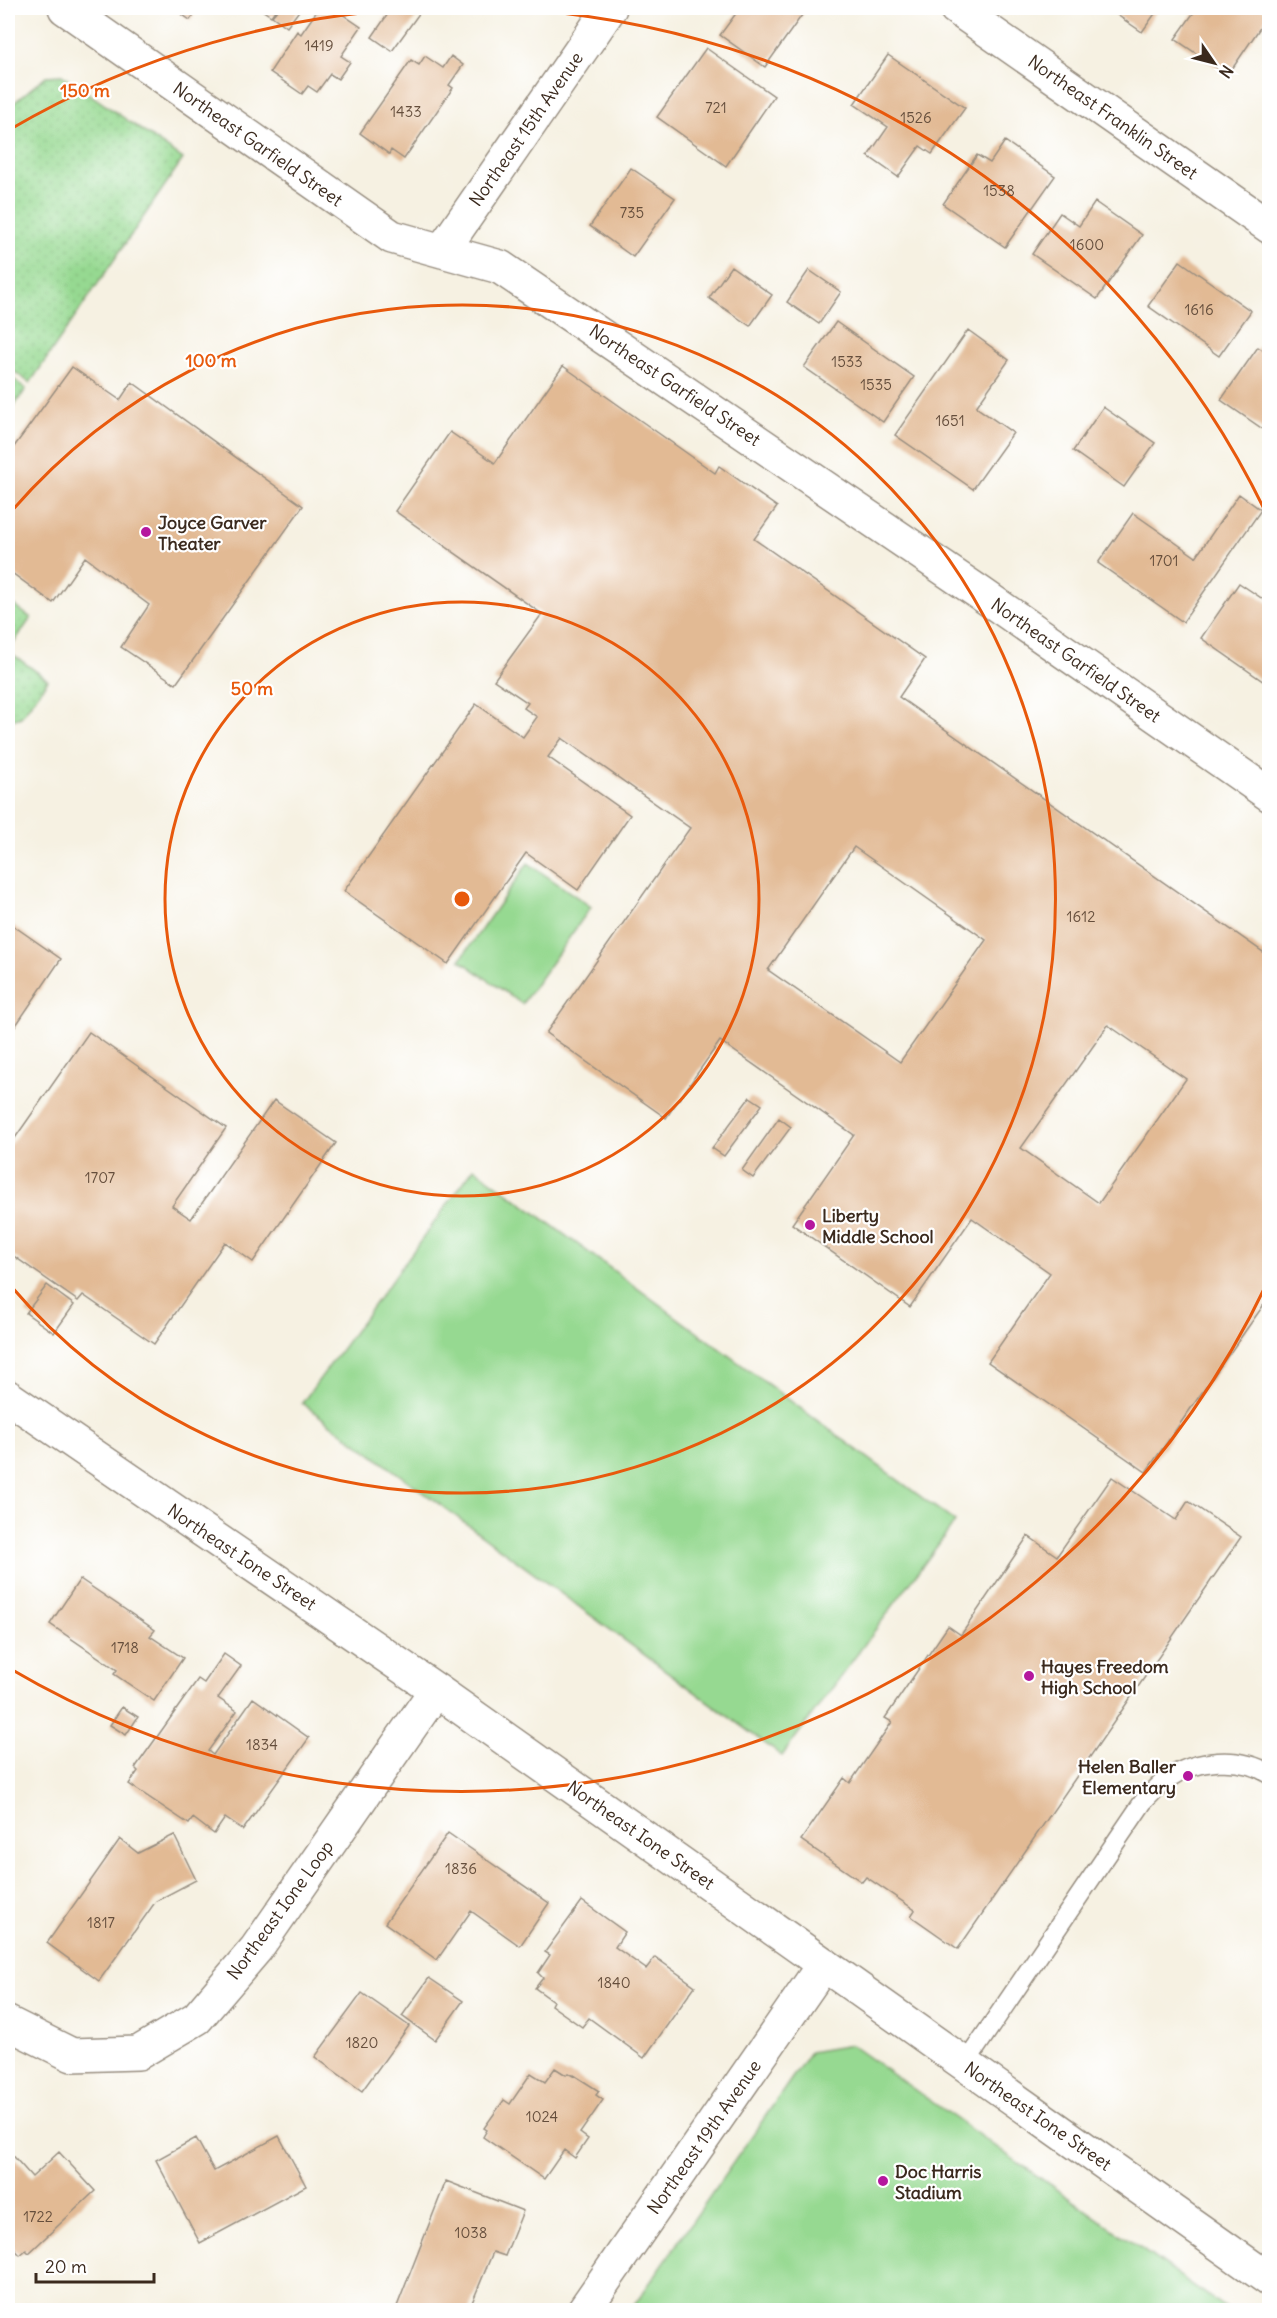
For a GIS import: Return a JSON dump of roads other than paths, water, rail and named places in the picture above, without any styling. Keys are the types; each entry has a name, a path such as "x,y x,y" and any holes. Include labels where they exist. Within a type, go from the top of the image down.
{"street":[{"name":"Northeast Garfield Street","path":"65,8 392,237 500,267 980,593 1269,795"},
{"name":"Northeast 15th Avenue","path":"442,251 610,8"},
{"name":"Northeast Franklin Street","path":"956,8 1269,227"},
{"name":"Northeast Ione Street","path":"8,1397 436,1690 1269,2280"},
{"name":"Northeast Ione Loop","path":"8,2023 72,2055 138,2053 196,2018 256,1949 436,1690"},
{"name":"Northeast 19th Avenue","path":"584,2310 824,1964"}],"lane":[{"path":"965,2064 1143,1802 1167,1779 1197,1765 1229,1761 1261,1768 1269,1774"}],"place":[{"name":"Joyce Garver Theater","path":"146,532"},
{"name":"Liberty Middle School","path":"810,1225"},
{"name":"Hayes Freedom High School","path":"1029,1676"},
{"name":"Helen Baller Elementary","path":"1188,1776"},
{"name":"Doc Harris Stadium","path":"883,2181"}]}
